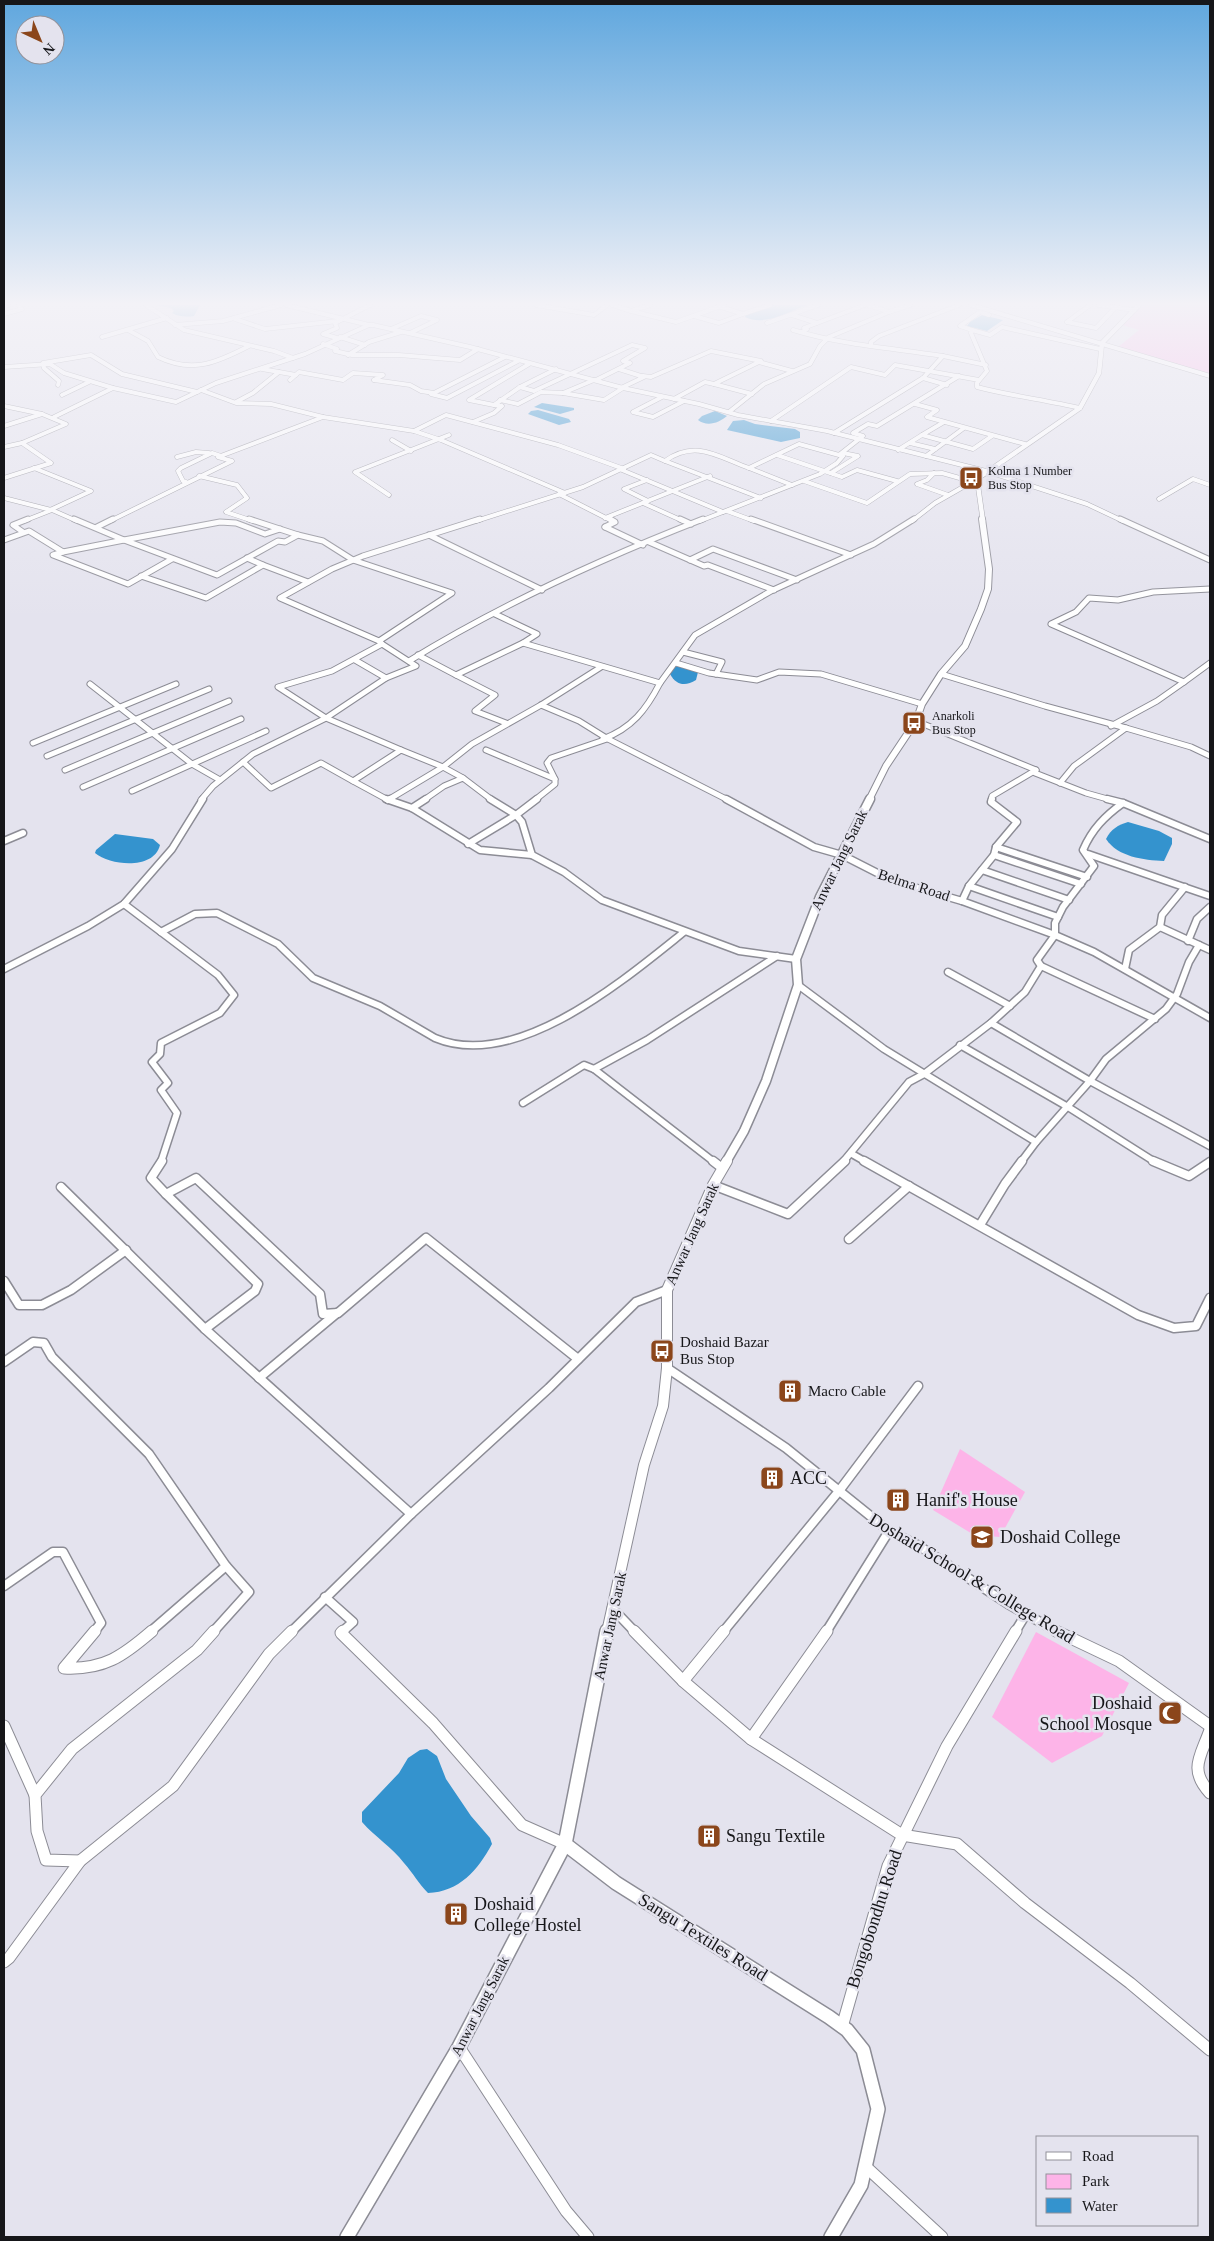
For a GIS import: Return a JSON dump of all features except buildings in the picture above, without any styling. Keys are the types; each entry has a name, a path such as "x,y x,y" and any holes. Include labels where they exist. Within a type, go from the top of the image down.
{"main road":[{"path":"973,480 1078,410"},
{"name":"Anwar Jang Sarak","path":"347,2237 459,2047 565,1844 612,1608 644,1465 663,1406 667,1368 667,1290 712,1185 744,1131 766,1081 798,985 796,959 820,897 886,766 916,720 922,704 941,674 965,646 988,589 989,569 973,480"},
{"name":"Sangu Textiles Road","path":"565,1844 616,1883 777,1982 842,2027"},
{"path":"831,2237 861,2185 878,2109 863,2050 847,2030 842,2027"}],"street":[{"path":"4,447 22,442 66,424 54,417 21,410"},
{"path":"54,417 69,410"},
{"path":"293,410 323,417 414,431 565,493"},
{"path":"472,422 498,410"},
{"path":"638,410 633,412 653,417 667,410"},
{"path":"719,410 834,433 986,471 1087,504 1210,560"},
{"path":"772,421 789,410"},
{"path":"834,433 872,410"},
{"path":"409,661 461,628 495,614 542,590 690,524 792,486 824,471 843,456 841,454 863,436 853,433 868,424 877,426 905,410"},
{"path":"935,410 937,410 927,417 1025,444"},
{"path":"4,426 42,414"},
{"path":"414,431 446,415 560,445 594,456 672,491 725,512 851,555"},
{"path":"177,457 196,452 212,453 221,456 323,417"},
{"path":"898,450 944,422"},
{"path":"926,456 964,428"},
{"path":"389,495 355,472 449,435"},
{"path":"922,436 972,449 992,436"},
{"path":"392,440 411,451"},
{"path":"4,478 51,463 22,442"},
{"path":"910,442 935,449"},
{"path":"749,468 799,444 858,456 831,473"},
{"path":"903,451 915,444"},
{"path":"665,460 682,451 694,450 705,452 792,486"},
{"path":"186,482 183,481 178,471 212,453"},
{"path":"4,969 88,926 124,904 172,849 198,804 220,780 253,754 326,718 386,678 416,666 381,643 280,598 353,560 583,488 651,455 710,476 761,498"},
{"path":"778,455 842,477 857,470 897,481"},
{"path":"97,527 232,460 218,457 221,456"},
{"path":"24,532 13,525 91,491 34,468"},
{"path":"905,477 920,482 927,480 935,473"},
{"path":"804,481 867,503 910,474 942,473 973,480"},
{"path":"199,476 236,485 247,498 226,512 323,541 353,560 452,593 355,660 332,671 278,687 326,718 443,767 463,778 499,805 516,815 522,822 532,855"},
{"path":"606,518 710,476"},
{"path":"1159,499 1193,479 1210,485"},
{"path":"647,480 624,489 645,502 690,524"},
{"path":"608,739 601,739 620,732 642,715 660,683 695,635 774,590 851,555 924,514 948,495 973,480"},
{"path":"920,482 917,484 948,495"},
{"path":"559,494 615,522 605,527 643,545"},
{"path":"4,498 51,510 97,527 172,559 192,564 217,575 278,541 285,542 298,535"},
{"path":"172,559 128,584 53,555 220,522 236,523 264,534 280,529"},
{"path":"4,540 28,531 63,552"},
{"path":"430,535 542,590"},
{"path":"649,542 704,566 708,565 774,590"},
{"path":"690,560 713,549 796,580"},
{"path":"247,558 308,582"},
{"path":"142,576 206,598 262,564"},
{"path":"1184,682 1051,624 1076,612 1089,598 1118,600 1152,592 1210,589"},
{"path":"456,675 523,643 537,634 495,614"},
{"path":"523,643 660,683"},
{"path":"684,652 722,662 716,674"},
{"path":"418,655 495,694 475,711 506,723"},
{"path":"355,660 386,678"},
{"path":"676,663 716,674 757,680 779,672 821,674 922,704"},
{"path":"1111,726 1157,701 1210,663"},
{"path":"388,800 443,767 472,744 506,723 541,705 601,667"},
{"path":"941,674 1111,726 1126,728 1191,747 1210,756"},
{"path":"90,684 192,764 220,780"},
{"path":"33,743 176,684"},
{"path":"47,756 209,689"},
{"path":"65,770 230,701"},
{"name":"Belma Road","path":"541,705 579,721 608,739 814,847 842,856 893,881 962,901 1055,935 1094,952 1126,969 1210,1018"},
{"path":"83,787 242,719"},
{"path":"916,720 961,741 1036,770 1035,772 1086,793 1123,803 1210,839"},
{"path":"1060,782 1074,766 1126,728"},
{"path":"132,791 266,731"},
{"path":"468,844 516,815 553,786 555,779 547,762 552,758 608,739"},
{"path":"353,781 401,750"},
{"path":"486,750 555,779"},
{"path":"243,762 272,788 321,763 388,800 412,808 480,850 532,855 564,872 602,900 739,951 796,959"},
{"path":"962,901 969,886 994,855 996,847 1017,822 995,807 991,802 992,796 1036,770"},
{"path":"412,808 444,786 458,778 463,778"},
{"path":"1123,803 1104,816 1088,837 1083,850 1088,854 1210,896"},
{"path":"4,841 23,833"},
{"path":"996,847 1087,877"},
{"path":"1088,854 1090,862 1094,866 1058,917 1055,923 1055,935 1037,960 1041,966 1155,1020"},
{"path":"994,855 1081,884"},
{"path":"982,870 1069,900"},
{"path":"969,886 1058,917"},
{"path":"1126,969 1130,950 1160,927 1162,915 1185,887"},
{"path":"124,904 218,975 234,995 220,1014 161,1043 160,1054 152,1062 168,1083 162,1090 177,1114 162,1160 151,1178 258,1284 255,1290 205,1329"},
{"path":"1188,941 1198,919 1210,907"},
{"path":"161,932 198,912 207,910 217,912 280,945 293,962 313,978 382,1007 444,1041 476,1046 507,1042 553,1022 628,976 684,932"},
{"path":"1160,927 1210,950"},
{"path":"980,1225 1005,1184 1036,1142 1090,1081 1093,1073 1122,1045 1155,1020 1175,998 1189,961 1199,945"},
{"path":"594,1069 647,1040 776,956"},
{"path":"712,1185 788,1214 852,1154 909,1082 924,1074 991,1023 1025,992 1041,966"},
{"path":"948,972 1010,1006"},
{"path":"798,985 884,1049 1036,1142"},
{"path":"991,1023 1090,1081 1210,1146"},
{"path":"960,1045 1068,1107 1132,1148 1170,1169 1189,1176 1210,1162"},
{"path":"523,1103 584,1065 594,1069 722,1168"},
{"path":"852,1154 1138,1315 1174,1328 1196,1326 1210,1298"},
{"path":"166,1194 196,1178 320,1294 323,1314 338,1313"},
{"path":"849,1239 909,1186"},
{"path":"61,1187 205,1329 411,1514"},
{"path":"259,1378 426,1238 578,1359"},
{"path":"4,1281 19,1305 42,1305 71,1290 126,1250"},
{"path":"4,1962 9,1958 80,1861 173,1786 270,1654 324,1597 578,1359 636,1302 667,1290"},
{"path":"4,1362 33,1342 44,1343 52,1357 149,1454 226,1566 249,1592 232,1614 197,1650 72,1749 34,1795"},
{"name":"Doshaid School & College Road","path":"667,1368 786,1448 889,1531 919,1546 1048,1627 1119,1661 1210,1725 1197,1762 1197,1776 1210,1793"},
{"path":"683,1681 839,1491 918,1386"},
{"path":"751,1738 830,1626 889,1531"},
{"path":"4,1586 53,1552 62,1552 100,1623 64,1668 82,1669 109,1664 125,1654 226,1566"},
{"path":"324,1597 353,1622 341,1633 434,1723 522,1825 565,1844"},
{"path":"612,1608 683,1681 751,1738 902,1835 957,1844 1025,1903 1130,1983 1210,2050"},
{"name":"Bongobondhu Road","path":"842,2027 888,1866 948,1746 1026,1614"},
{"path":"4,1726 34,1795 37,1831 46,1860 80,1861"},
{"path":"459,2047 566,2211 588,2237"},
{"path":"865,2166 942,2237"}],"green space":[{"path":"960,1449 1025,1492 1000,1537 974,1535 933,1510"},
{"path":"1036,1632 1129,1683 1102,1736 1052,1763 992,1717"}],"water":[{"path":"538,410 569,419 571,422 559,425 528,414 531,411"},
{"path":"544,410 574,410 560,414"},
{"path":"715,411 727,416 713,423 705,423 698,420 702,416"},
{"path":"744,420 755,424 795,429 800,432 800,438 781,442 727,430 733,421"},
{"path":"679,666 698,672 696,680 688,684 681,684 675,681 670,674 673,667"},
{"path":"1128,822 1159,831 1172,838 1172,844 1164,861 1148,860 1124,854 1111,845 1106,839 1110,833 1118,826"},
{"path":"115,834 153,839 160,845 150,859 141,862 121,863 111,861 95,853"},
{"path":"427,1749 437,1756 446,1779 471,1816 490,1838 492,1844 474,1871 466,1878 449,1889 428,1893 399,1857 362,1822 362,1812 399,1773 408,1758 420,1750"}],"place":[{"name":"Kolma 1 Number Bus Stop","path":"971,478"},
{"name":"Anarkoli Bus Stop","path":"914,723"},
{"name":"Doshaid Bazar Bus Stop","path":"662,1351"},
{"name":"Macro Cable","path":"790,1391"},
{"name":"ACC","path":"772,1478"},
{"name":"Hanif's House","path":"898,1500"},
{"name":"Doshaid College","path":"982,1537"},
{"name":"Doshaid School Mosque","path":"1170,1713"},
{"name":"Sangu Textile","path":"709,1836"},
{"name":"Doshaid College Hostel","path":"456,1914"}]}
